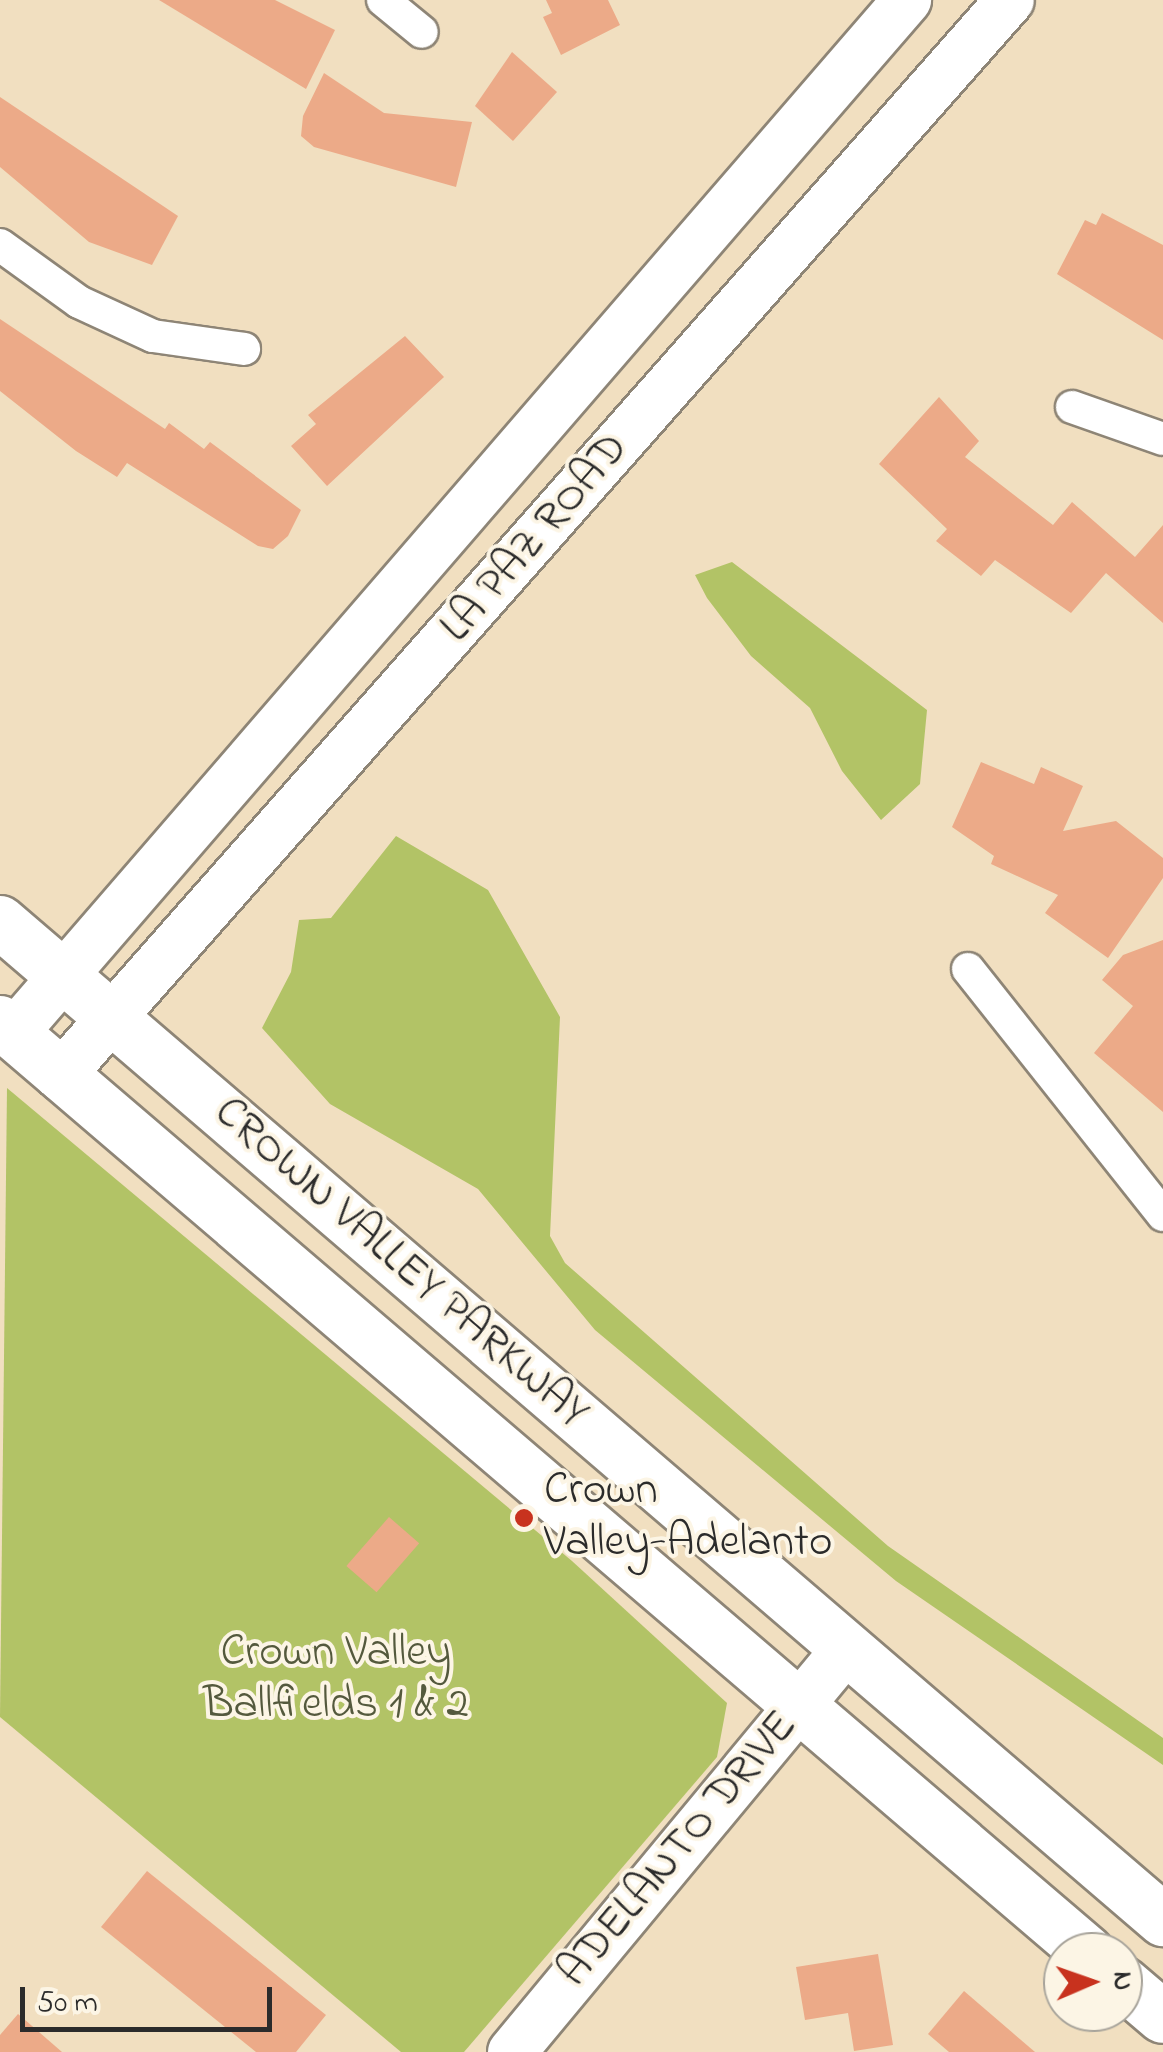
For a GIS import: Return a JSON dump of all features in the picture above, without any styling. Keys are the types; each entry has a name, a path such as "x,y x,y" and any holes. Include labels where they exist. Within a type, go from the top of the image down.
{"main road":[{"name":"LA PAZ ROAD","path":"7,1028 65,975 907,0"},
{"name":"LA PAZ ROAD","path":"60,1076 1010,0"},
{"name":"CROWN VALLEY PARKWAY","path":"0,922 1163,1920"},
{"name":"CROWN VALLEY PARKWAY","path":"7,1028 1063,1932"},
{"name":"ADELANTO DRIVE","path":"512,2052 846,1648"},
{"path":"1143,1999 1163,2016"}],"street":[{"path":"383,0 422,32"},
{"path":"0,245 79,302 153,336 244,350"},
{"path":"1072,408 1163,439"},
{"path":"968,970 1163,1215"}],"green space":[{"path":"732,562 927,710 920,784 881,820 842,771 810,708 751,656 707,598 695,575"},
{"path":"396,836 488,890 560,1017 550,1236 565,1263 888,1546 1163,1738 1163,1765 896,1581 595,1330 478,1189 330,1104 262,1028 291,972 299,920 331,918"},
{"name":"Crown Valley Ballfields 1 & 2","path":"7,1088 572,1561 727,1703 717,1757 464,2052 401,2052 0,1717"}],"building":[{"path":"159,0 275,0 335,30 306,89"},
{"path":"546,0 608,0 620,25 561,55 543,17 552,13"},
{"path":"512,52 557,92 513,141 475,106"},
{"path":"324,73 384,113 472,122 456,187 314,147 301,136 303,116"},
{"path":"0,97 178,216 152,265 89,242 0,167"},
{"path":"1102,213 1163,245 1163,340 1057,274 1085,220 1096,225"},
{"path":"0,319 165,429 169,423 204,449 210,442 301,510 288,536 273,549 258,546 127,463 117,477 76,451 0,391"},
{"path":"405,336 444,377 327,486 291,446 316,424 308,415"},
{"path":"939,397 979,441 965,457 1053,525 1072,502 1135,557 1163,525 1163,623 1106,573 1071,613 995,560 981,576 936,541 947,529 879,464"},
{"path":"981,762 1034,784 1041,767 1083,786 1063,831 1116,821 1163,858 1163,878 1108,958 1045,913 1058,895 991,864 994,856 952,827"},
{"path":"1163,940 1163,1112 1094,1053 1133,1006 1102,980 1123,955"},
{"path":"389,1517 419,1543 377,1592 346,1566"},
{"path":"147,1871 326,2015 296,2052 256,2052 101,1927"},
{"path":"878,1954 893,2045 854,2051 848,2013 805,2020 796,1967"},
{"path":"964,1991 1035,2052 949,2052 928,2034"},
{"path":"18,2014 62,2052 0,2052 0,2035"}],"place":[{"name":"Crown Valley-Adelanto","path":"524,1518"}]}
